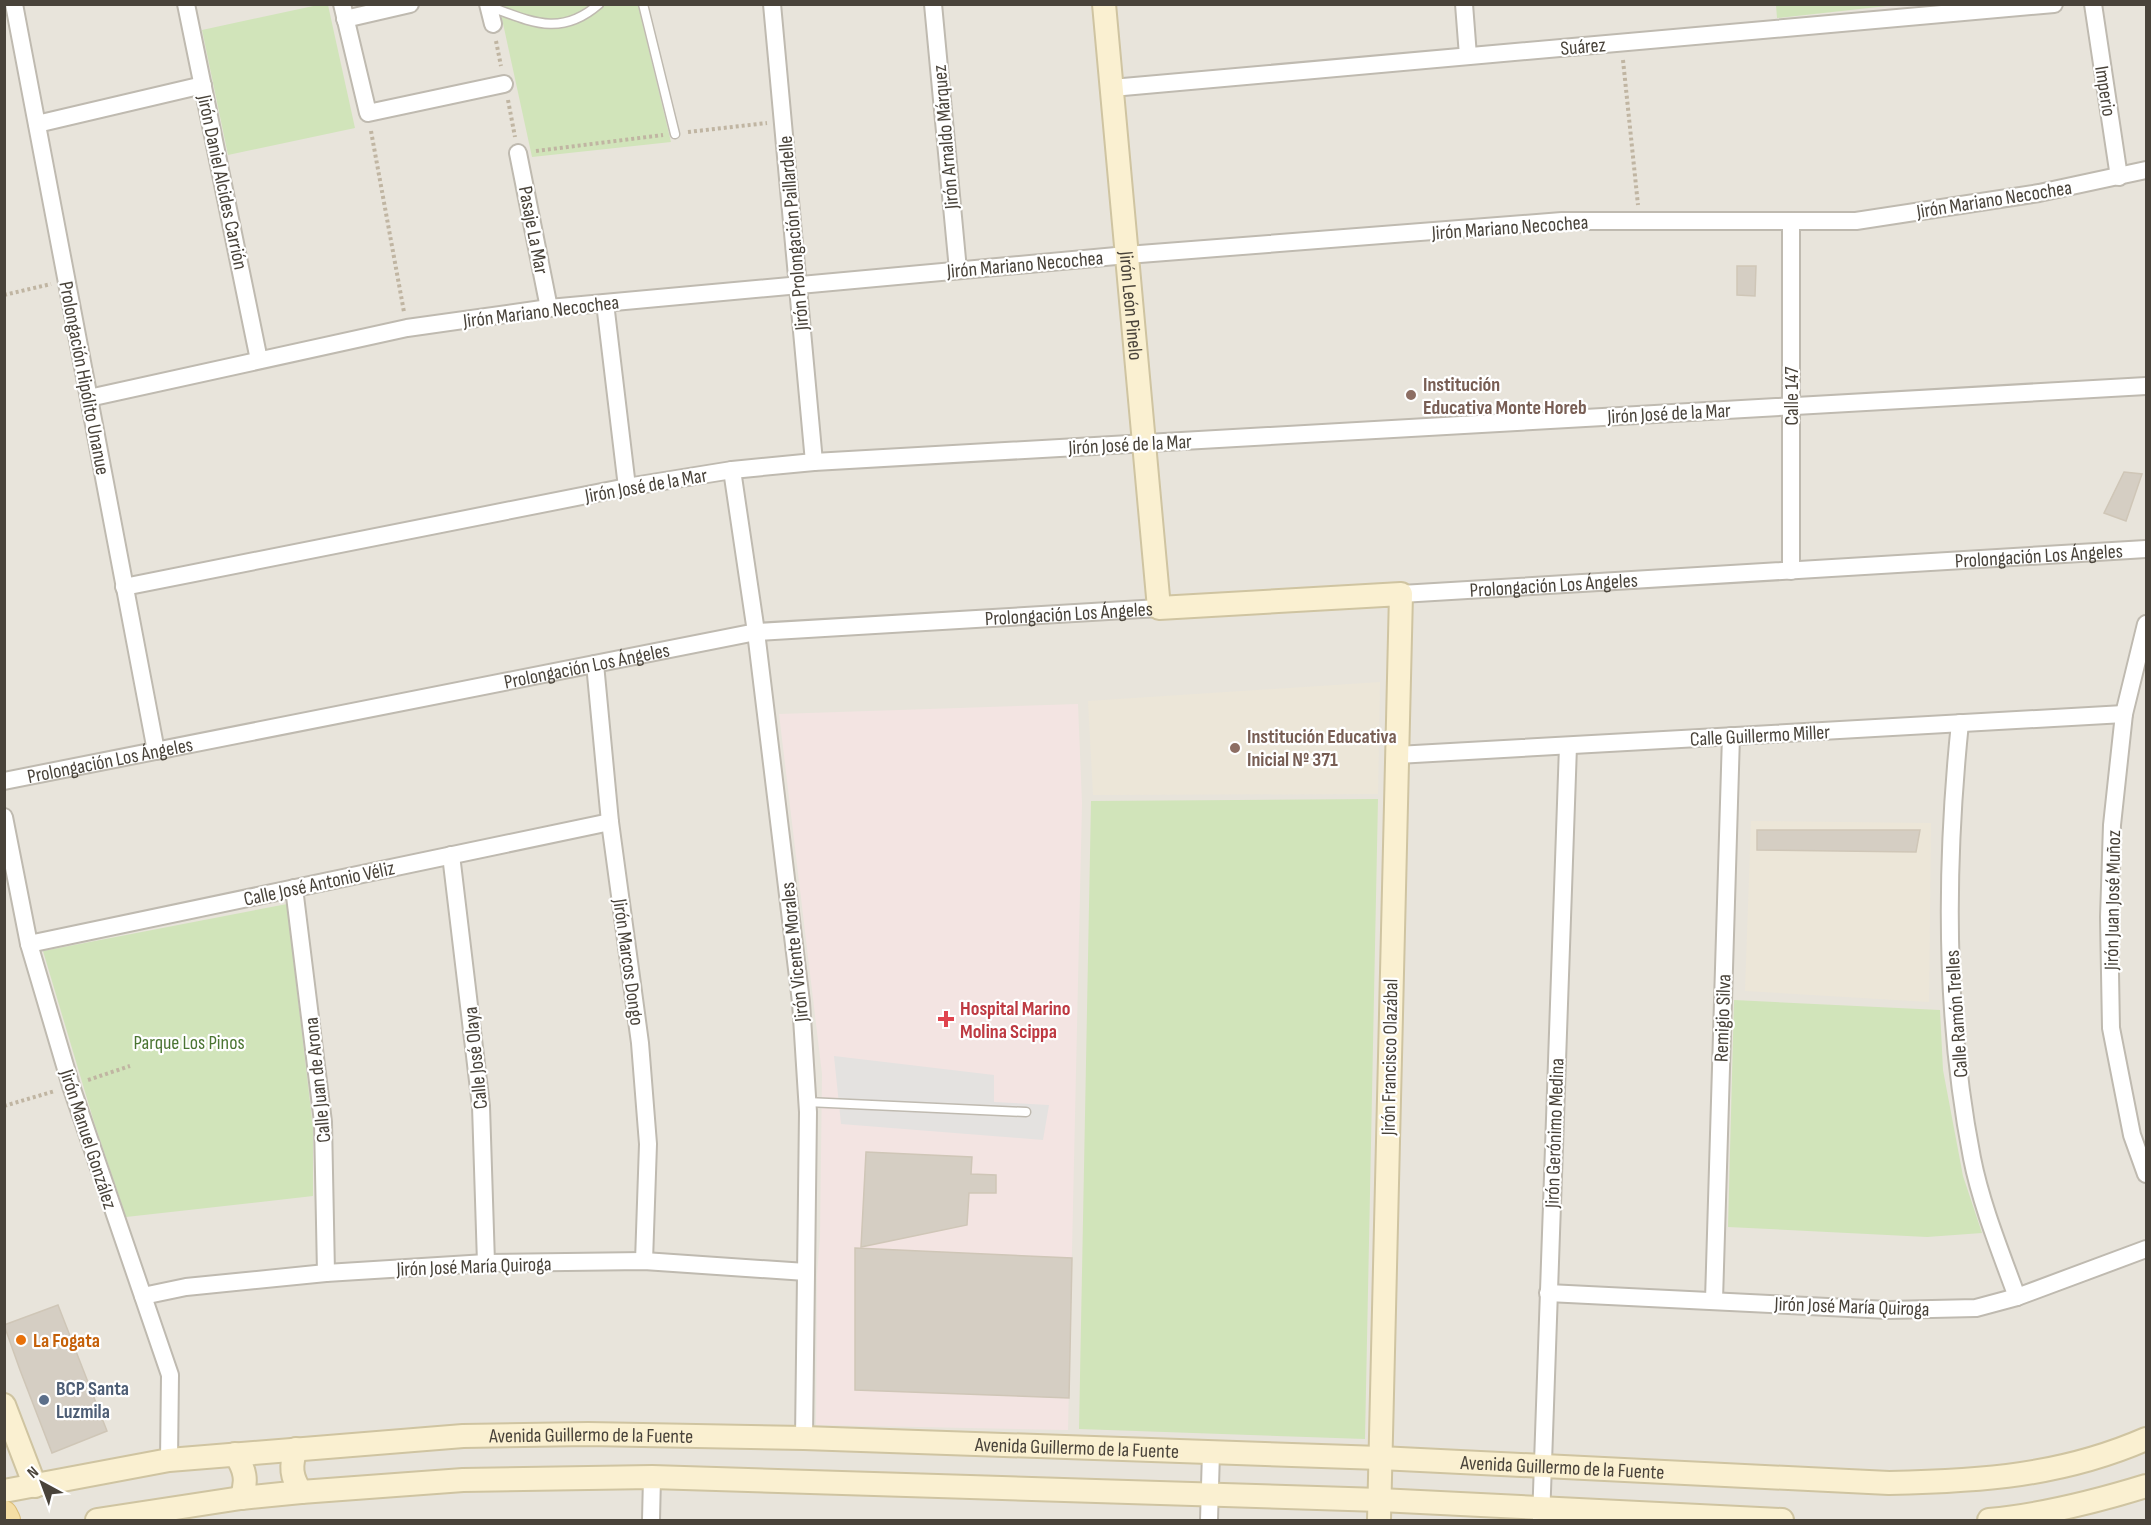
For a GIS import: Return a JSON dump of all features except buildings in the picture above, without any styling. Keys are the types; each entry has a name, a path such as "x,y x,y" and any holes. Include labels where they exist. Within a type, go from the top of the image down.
{"main road":[{"name":"Jirón León Pinelo","path":"1104,4 1159,608"},
{"name":"Prolongación Los Ángeles","path":"1159,608 1401,594"},
{"name":"Jirón Francisco Olazábal","path":"1380,1510 1401,594"},
{"path":"4,1405 35,1486"},
{"name":"Avenida Guillermo de la Fuente","path":"4,1491 169,1460 464,1436 588,1434 804,1438 1380,1458 1889,1483 2019,1476 2081,1463 2146,1439"},
{"path":"296,1449 291,1473 294,1482 302,1492"},
{"path":"235,1454 246,1476 241,1498"},
{"name":"Avenida Guillermo de la Fuente","path":"97,1521 241,1498 302,1492 463,1480 652,1477 1210,1495 1380,1510 1782,1521"},
{"path":"1989,1521 2090,1504 2146,1486"},
{"path":"4,1514 7,1521"}],"street":[{"name":"Prolongación Hipólito Unanue","path":"14,4 156,751"},
{"name":"Jirón Daniel Alcides Carrión","path":"186,4 259,360"},
{"path":"410,4 344,12 368,112 504,84"},
{"name":"Jirón Prolongación Paillardelle","path":"772,4 814,462"},
{"name":"Jirón Arnaldo Márquez","path":"933,4 958,270"},
{"path":"1464,4 1468,56"},
{"name":"Suárez","path":"1112,87 2054,4"},
{"name":"Imperio","path":"2092,4 2119,177"},
{"path":"488,5 493,24"},
{"path":"37,124 203,85"},
{"name":"Pasaje La Mar","path":"518,153 549,308"},
{"name":"Jirón Mariano Necochea","path":"88,398 407,328 549,308 1127,255 1562,221 1856,221 2039,193 2146,170"},
{"name":"Calle 147","path":"1791,220 1791,570"},
{"path":"606,303 627,487"},
{"name":"Jirón José de la Mar","path":"124,587 627,487 732,470 814,462 2146,386"},
{"name":"Jirón Vicente Morales","path":"732,470 756,632 801,1002 807,1102 804,1438"},
{"name":"Prolongación Los Ángeles","path":"1401,594 2146,549"},
{"name":"Prolongación Los Ángeles","path":"4,781 756,632 1159,608"},
{"name":"Jirón Juan José Muñoz","path":"2146,624 2124,714 2112,825 2109,917 2111,1028 2132,1135 2146,1174"},
{"name":"Jirón Marcos Dongo","path":"595,664 609,822 640,1042 648,1144 644,1261"},
{"name":"Calle Guillermo Miller","path":"1397,755 2124,714"},
{"name":"Calle Ramón Trelles","path":"1960,723 1953,789 1949,872 1952,1002 1957,1067 1972,1160 2017,1297"},
{"name":"Remigio Silva","path":"1714,1300 1731,736"},
{"name":"Jirón Gerónimo Medina","path":"1541,1514 1568,746"},
{"name":"Jirón Manuel González","path":"4,817 29,944 71,1086 170,1375 169,1460"},
{"name":"Calle José Antonio Véliz","path":"29,944 609,822"},
{"name":"Calle José Olaya","path":"451,855 481,1106 486,1263"},
{"name":"Calle Juan de Arona","path":"294,888 323,1122 326,1274"},
{"name":"Jirón José María Quiroga","path":"1548,1293 1888,1310 1976,1308 2017,1297 2146,1249"},
{"name":"Jirón José María Quiroga","path":"142,1296 186,1287 486,1263 644,1261 806,1272"},
{"path":"1209,1521 1211,1452"},
{"path":"651,1521 652,1477"}],"lane":[{"path":"488,5 539,24 580,19 599,4"},
{"path":"643,4 675,134"},
{"path":"807,1102 1026,1113"}],"path":[{"path":"1621,42 1640,221"},
{"path":"368,112 407,328"},
{"path":"518,153 783,121"},
{"path":"4,295 66,281"}],"shaded area":[{"path":"5,5 2146,5 2146,1520 5,1520"},
{"name":"Institución Educativa Inicial Nº 371","path":"1380,682 1378,794 1093,795 1088,701"},
{"name":"Hospital Marino Molina Scippa","path":"1078,704 1082,803 1068,1430 816,1425 822,1074 779,714"},
{"path":"1751,821 1931,823 1929,1002 1745,991"},
{"path":"834,1056 994,1075 994,1102 1049,1105 1043,1140 841,1124"}],"green space":[{"path":"1776,4 1905,4 1777,18 1776,5"},
{"path":"318,5 328,5 355,128 228,155 202,30"},
{"path":"499,5 638,5 671,142 532,157"},
{"path":"1378,799 1365,1439 1079,1429 1091,801"},
{"name":"Parque Los Pinos","path":"287,904 313,1128 313,1196 126,1217 94,1122 43,951"},
{"path":"1734,1000 1940,1010 1943,1070 1963,1176 1982,1233 1927,1237 1728,1227"}],"place":[{"name":"Institución Educativa Monte Horeb","path":"1411,395"},
{"name":"Institución Educativa Inicial Nº 371","path":"1235,748"},
{"name":"Hospital Marino Molina Scippa","path":"946,1019"},
{"name":"La Fogata","path":"21,1340"},
{"name":"BCP Santa Luzmila","path":"44,1400"}]}
